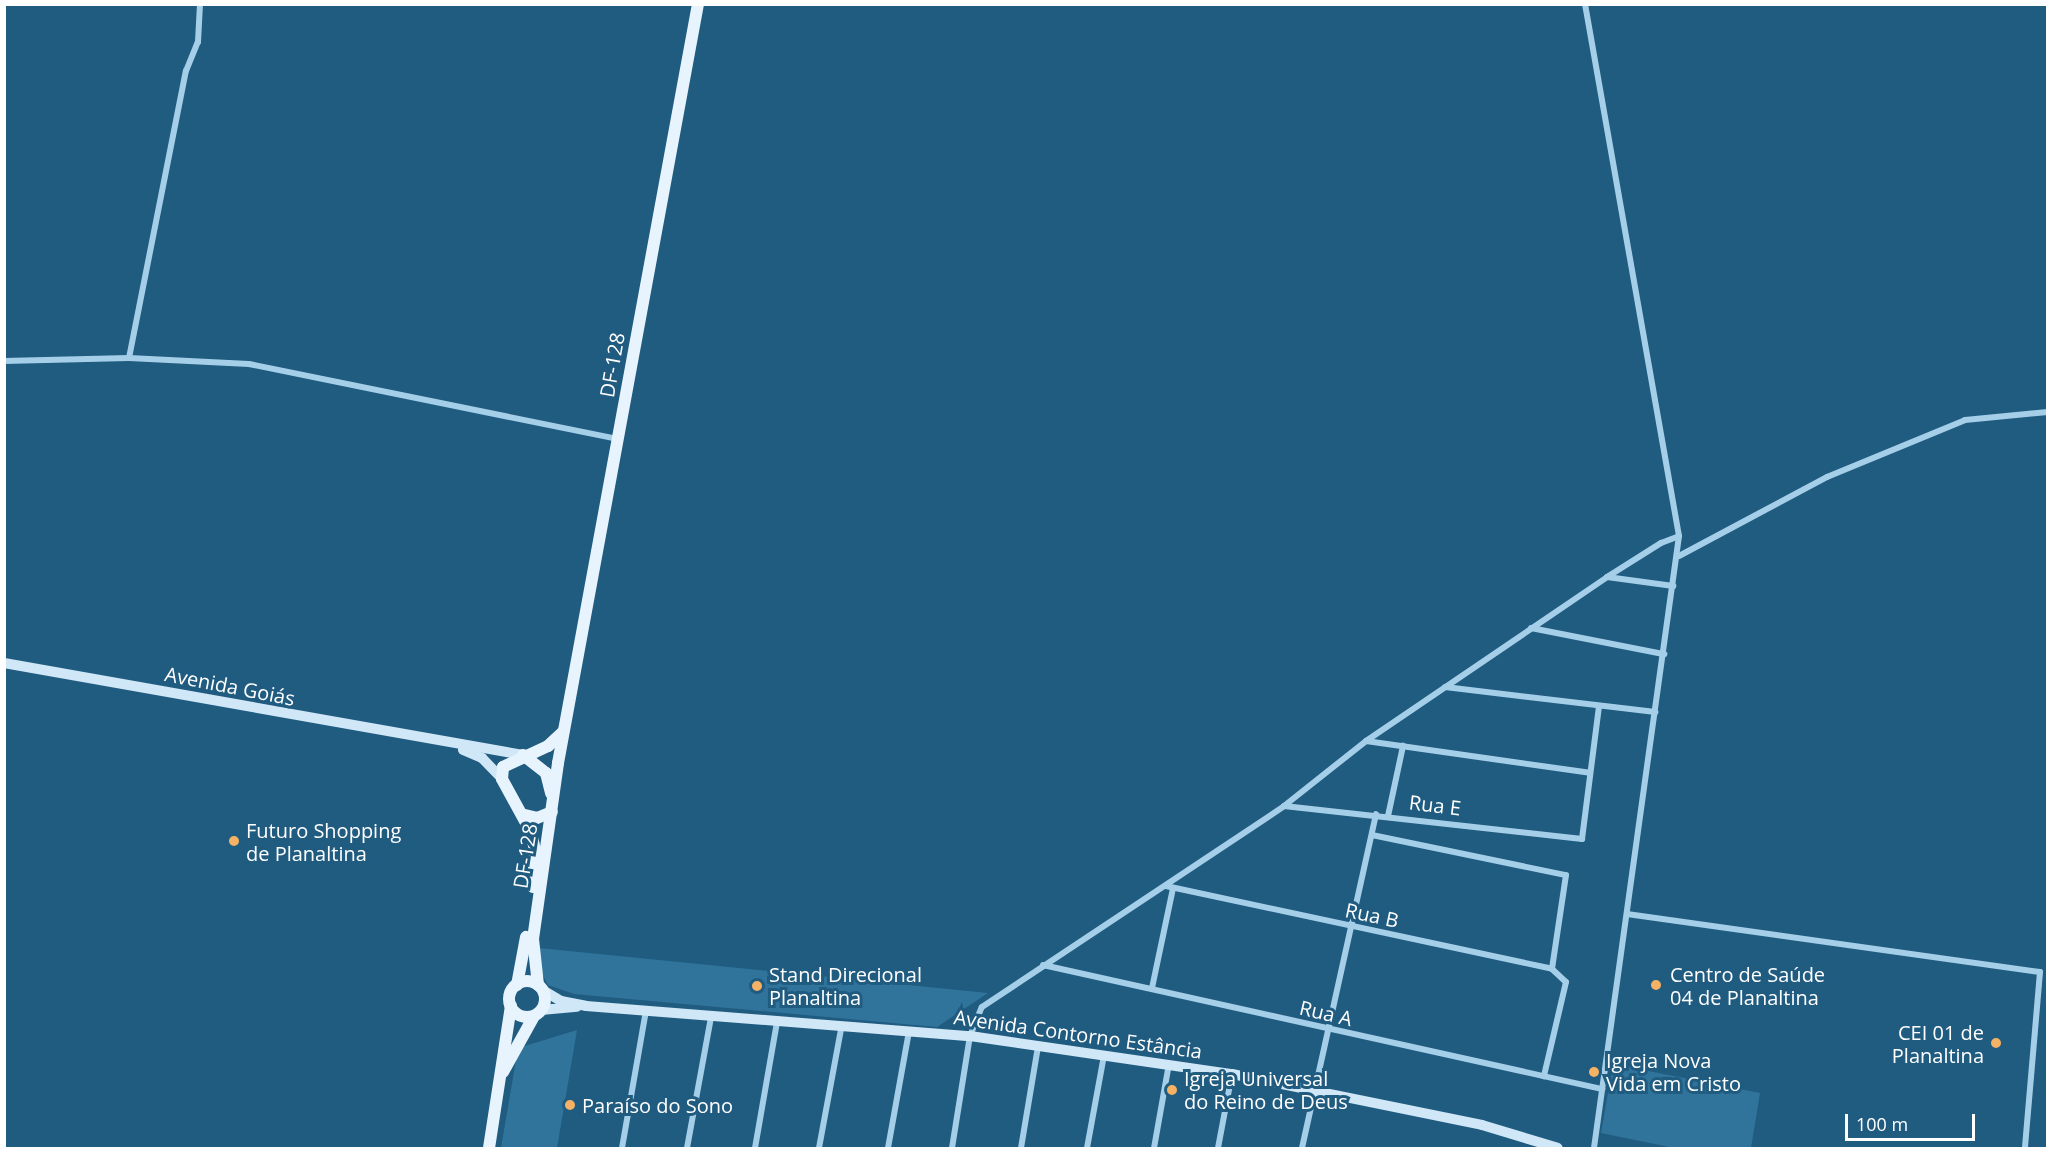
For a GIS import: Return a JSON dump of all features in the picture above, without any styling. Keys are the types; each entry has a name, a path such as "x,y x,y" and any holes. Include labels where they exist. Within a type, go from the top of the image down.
{"main road":[{"name":"DF-128","path":"503,1072 545,997 540,987 533,939 563,732 586,594 618,439 698,4"},
{"path":"502,779 505,763 548,746 563,732"},
{"path":"523,755 546,773 552,808 537,818 525,815"},
{"name":"DF-128","path":"489,1149 503,1072 504,1036 511,1005 511,992 517,985 522,970 535,850 525,815 502,779"},
{"path":"517,985 525,982 540,987"},
{"path":"511,1005 520,1015 537,1013"}],"street":[{"path":"129,358 186,71 198,42 200,4"},
{"path":"1585,4 1679,536 1679,556 1594,1149"},
{"path":"4,360 129,358 249,364 618,439"},
{"path":"1679,556 1827,477 1965,420 2048,412"},
{"path":"952,1149 970,1036 982,1007 1043,965 1170,887 1284,806 1366,741 1531,628 1661,543 1679,536"},
{"path":"1607,577 1673,586"},
{"path":"1531,628 1664,654"},
{"name":"Avenida Goiás","path":"4,663 449,745 523,755"},
{"path":"1445,687 1656,712"},
{"path":"1366,741 1590,773 1599,706"},
{"name":"Avenida Goiás","path":"449,745 482,758 502,779"},
{"path":"1388,816 1403,746"},
{"name":"Rua E","path":"1284,806 1376,814 1582,839 1590,773"},
{"path":"1302,1149 1326,1031 1376,814"},
{"path":"1372,835 1566,875 1552,969 1566,982 1544,1076"},
{"path":"1152,988 1170,887"},
{"name":"Rua B","path":"1170,887 1349,928 1552,969"},
{"path":"1627,914 2044,972 2025,1149"},
{"name":"Rua A","path":"1043,965 1152,988 1326,1031 1602,1089"},
{"name":"Avenida Contorno Estância","path":"540,987 561,1001 586,1006 841,1029 970,1036 1038,1044 1232,1074 1482,1125 1558,1149"},
{"name":"Avenida Contorno Estância","path":"537,1013 586,1006"},
{"path":"622,1149 646,1010"},
{"path":"687,1149 711,1017"},
{"path":"755,1149 777,1023"},
{"path":"819,1149 841,1029"},
{"path":"888,1149 909,1031"},
{"path":"1021,1149 1038,1044"},
{"path":"1087,1149 1104,1054"},
{"path":"1154,1149 1169,1064"},
{"path":"1218,1149 1232,1074"}],"shaded area":[{"path":"539,948 988,993 937,1027 574,994 548,985 540,970"},
{"path":"577,1030 557,1148 501,1148 518,1048"},
{"path":"1613,1064 1760,1093 1751,1148 1674,1148 1601,1133"}],"place":[{"name":"Futuro Shopping de Planaltina","path":"234,841"},
{"name":"Centro de Saúde 04 de Planaltina","path":"1656,985"},
{"name":"Stand Direcional Planaltina","path":"757,986"},
{"name":"CEI 01 de Planaltina","path":"1996,1043"},
{"name":"Igreja Nova Vida em Cristo","path":"1594,1072"},
{"name":"Igreja Universal do Reino de Deus","path":"1172,1090"},
{"name":"Paraíso do Sono","path":"570,1105"}]}
